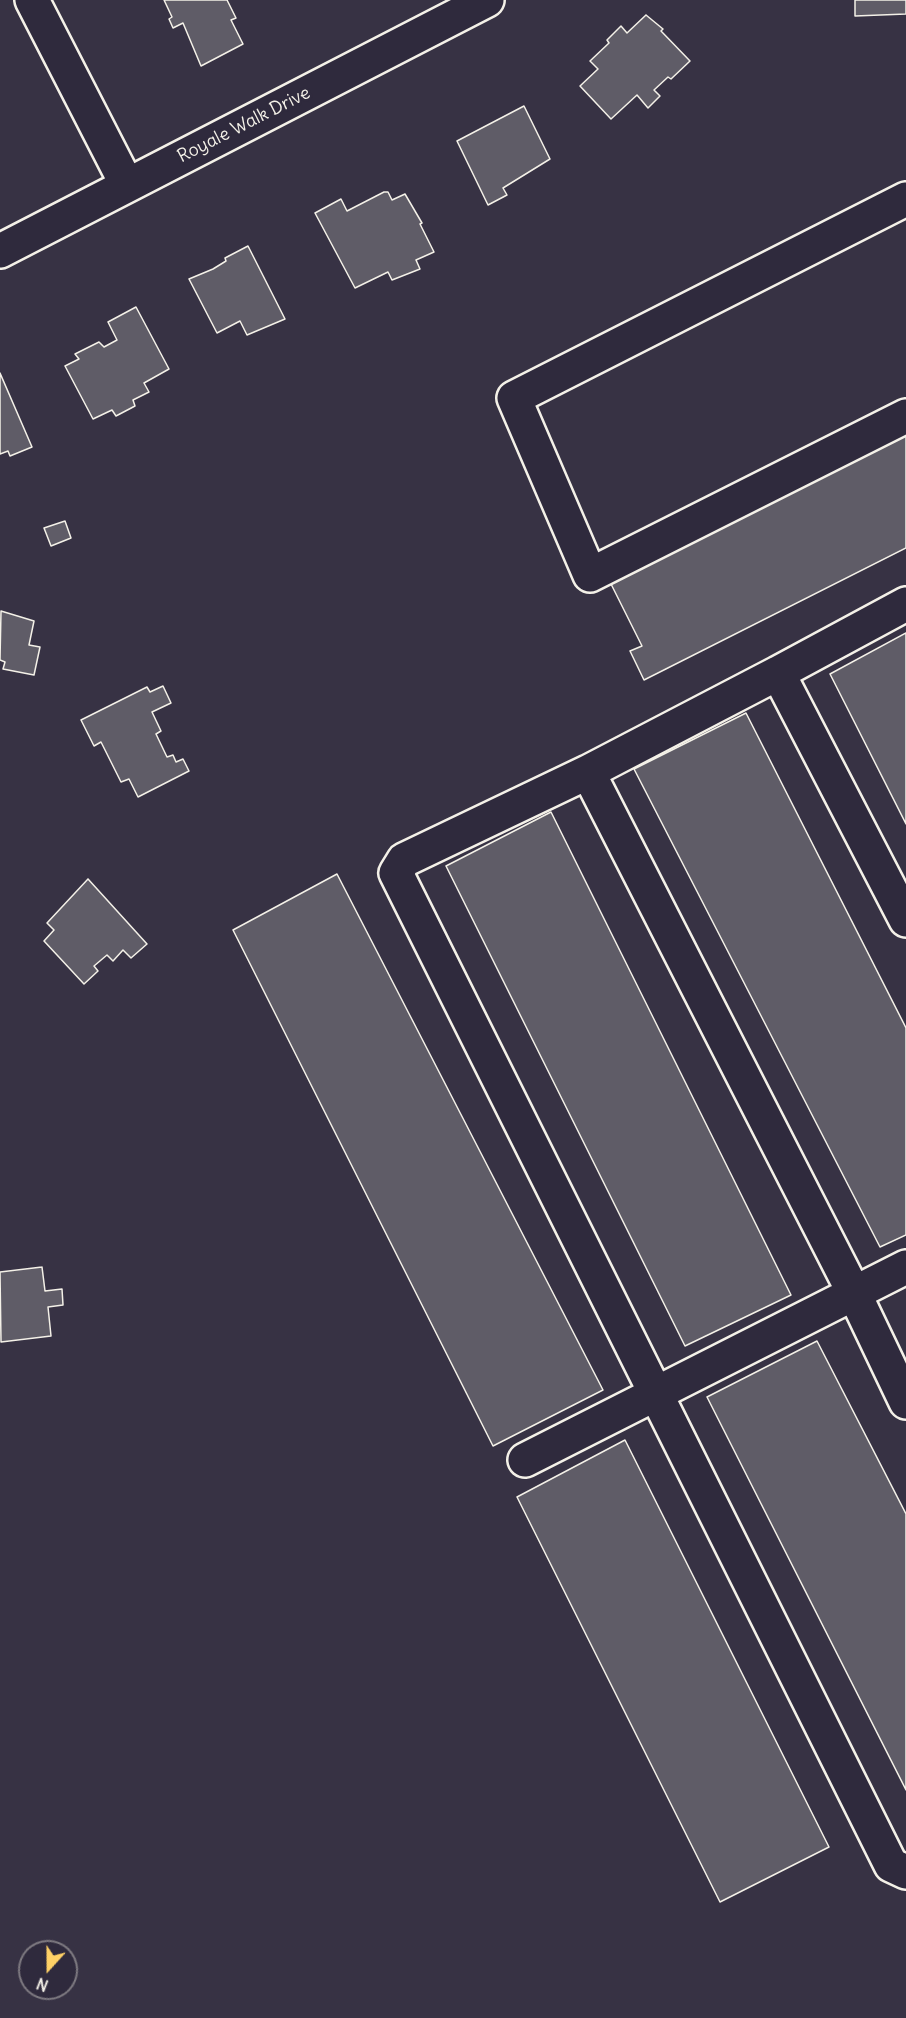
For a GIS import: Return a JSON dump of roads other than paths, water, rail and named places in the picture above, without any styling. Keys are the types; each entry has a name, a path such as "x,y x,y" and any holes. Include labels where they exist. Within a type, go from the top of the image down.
{"street":[{"path":"32,0 127,184"},
{"name":"Royale Walk Drive","path":"0,251 487,0"},
{"path":"906,199 514,398 590,575 906,416"},
{"path":"906,604 588,772 404,860 396,873 891,1865 906,1872"},
{"path":"778,673 906,920"},
{"path":"588,772 854,1293 906,1402"},
{"path":"525,1460 906,1267"}]}
